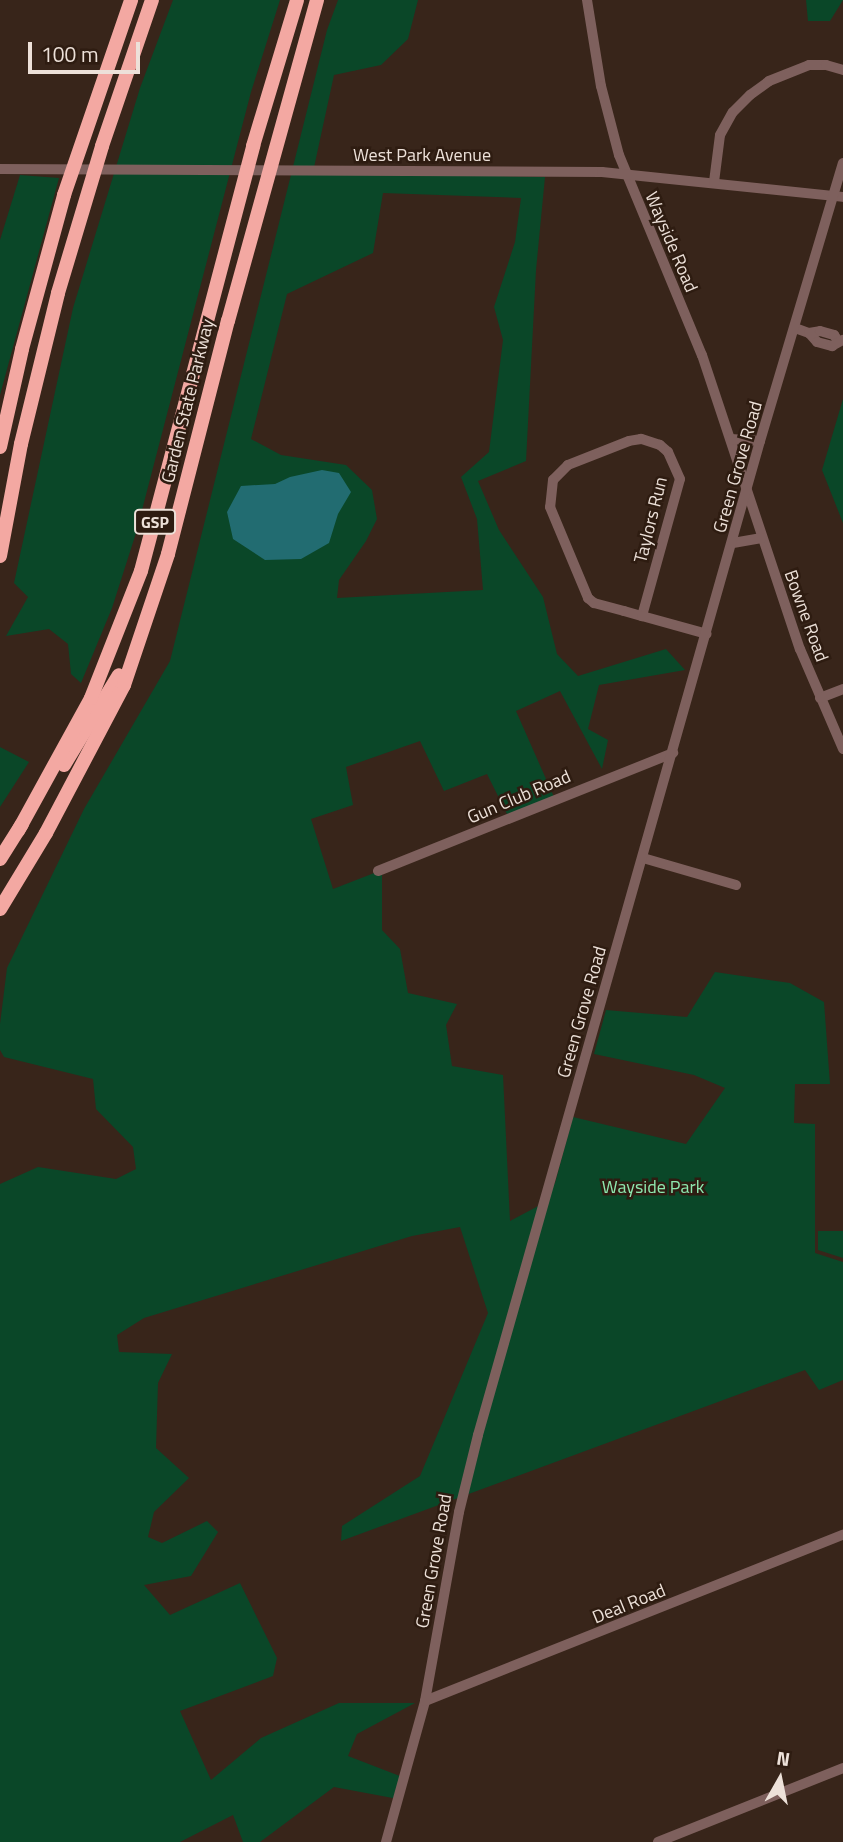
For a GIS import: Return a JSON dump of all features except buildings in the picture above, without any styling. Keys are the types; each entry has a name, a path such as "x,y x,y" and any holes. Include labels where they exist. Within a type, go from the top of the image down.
{"highway":[{"path":"0,447 22,349 64,195 131,0"},
{"path":"0,555 38,370 87,193 152,0"},
{"name":"Garden State Parkway","path":"18,831 91,698 141,571 253,146 296,0"},
{"name":"Garden State Parkway","path":"0,909 51,824 124,685 173,536 262,195 317,0"},
{"path":"0,859 105,701 141,629"}],"street":[{"name":"Wayside Road","path":"587,0 601,86 625,174 702,355 747,490"},
{"path":"714,182 720,135 733,112 750,95 769,80 809,65 843,69"},
{"name":"Green Grove Road","path":"386,1842 425,1701 465,1482 760,441 838,197 843,163"},
{"name":"West Park Avenue","path":"0,169 625,174 838,197"},
{"path":"795,328 809,333 817,342 832,346 841,341"},
{"name":"Taylors Run","path":"642,616 680,479 668,452 660,445 641,439 629,441 568,466 554,480 549,497 550,507 588,597 594,603 707,634"},
{"path":"731,439 760,441"},
{"name":"Bowne Road","path":"747,490 800,649 843,749"},
{"path":"733,543 762,538"},
{"path":"820,698 843,689"},
{"name":"Gun Club Road","path":"378,871 673,752"},
{"path":"643,858 736,885"},
{"name":"Deal Road","path":"425,1701 843,1535"},
{"path":"658,1842 843,1768"}],"green space":[{"path":"173,0 280,0 251,92 136,533 112,608 81,683 71,674 68,644 49,629 6,636 28,597 14,583 73,308 140,88"},
{"name":"Wayside Park","path":"338,0 418,0 408,39 381,65 334,75 313,172 545,177 536,270 526,461 478,481 499,530 543,597 557,654 578,676 666,649 685,670 599,685 588,729 608,740 602,769 560,691 516,711 554,797 508,816 487,774 444,791 420,741 346,767 353,805 311,819 333,889 382,870 382,930 400,949 408,993 457,1004 446,1025 452,1066 503,1075 510,1221 542,1204 555,1183 573,1117 686,1144 725,1088 694,1075 594,1054 606,1010 687,1017 715,972 790,983 824,1002 830,1084 795,1084 794,1123 815,1124 815,1253 843,1262 843,1380 819,1390 805,1370 341,1541 342,1526 420,1476 488,1313 460,1227 412,1236 144,1318 117,1335 119,1352 172,1354 158,1383 156,1448 189,1478 154,1512 148,1537 162,1543 207,1521 218,1532 191,1576 144,1585 170,1615 240,1583 277,1658 273,1676 180,1711 211,1780 261,1738 339,1703 415,1703 357,1734 348,1756 405,1778 398,1799 334,1787 260,1842 243,1842 233,1815 180,1842 0,1842 0,1184 38,1167 116,1179 136,1169 133,1147 96,1109 93,1079 4,1057 0,1050 0,1024 7,968 84,809 170,661 327,30","holes":["383,193 521,198 515,242 494,307 503,340 489,452 461,477 477,519 483,590 337,598 339,580 366,541 377,519 372,490 346,465 281,455 251,439 287,294 373,253"]},
{"path":"806,0 843,0 830,21 808,21"},
{"path":"20,175 59,178 0,395 0,240"},
{"path":"843,399 843,523 822,470"},
{"path":"0,747 29,762 0,807"},
{"path":"818,1231 843,1231 843,1258 818,1250"}],"water":[{"path":"322,470 339,473 351,492 338,514 329,543 301,559 265,560 233,539 227,512 241,486 275,484 290,477"}]}
